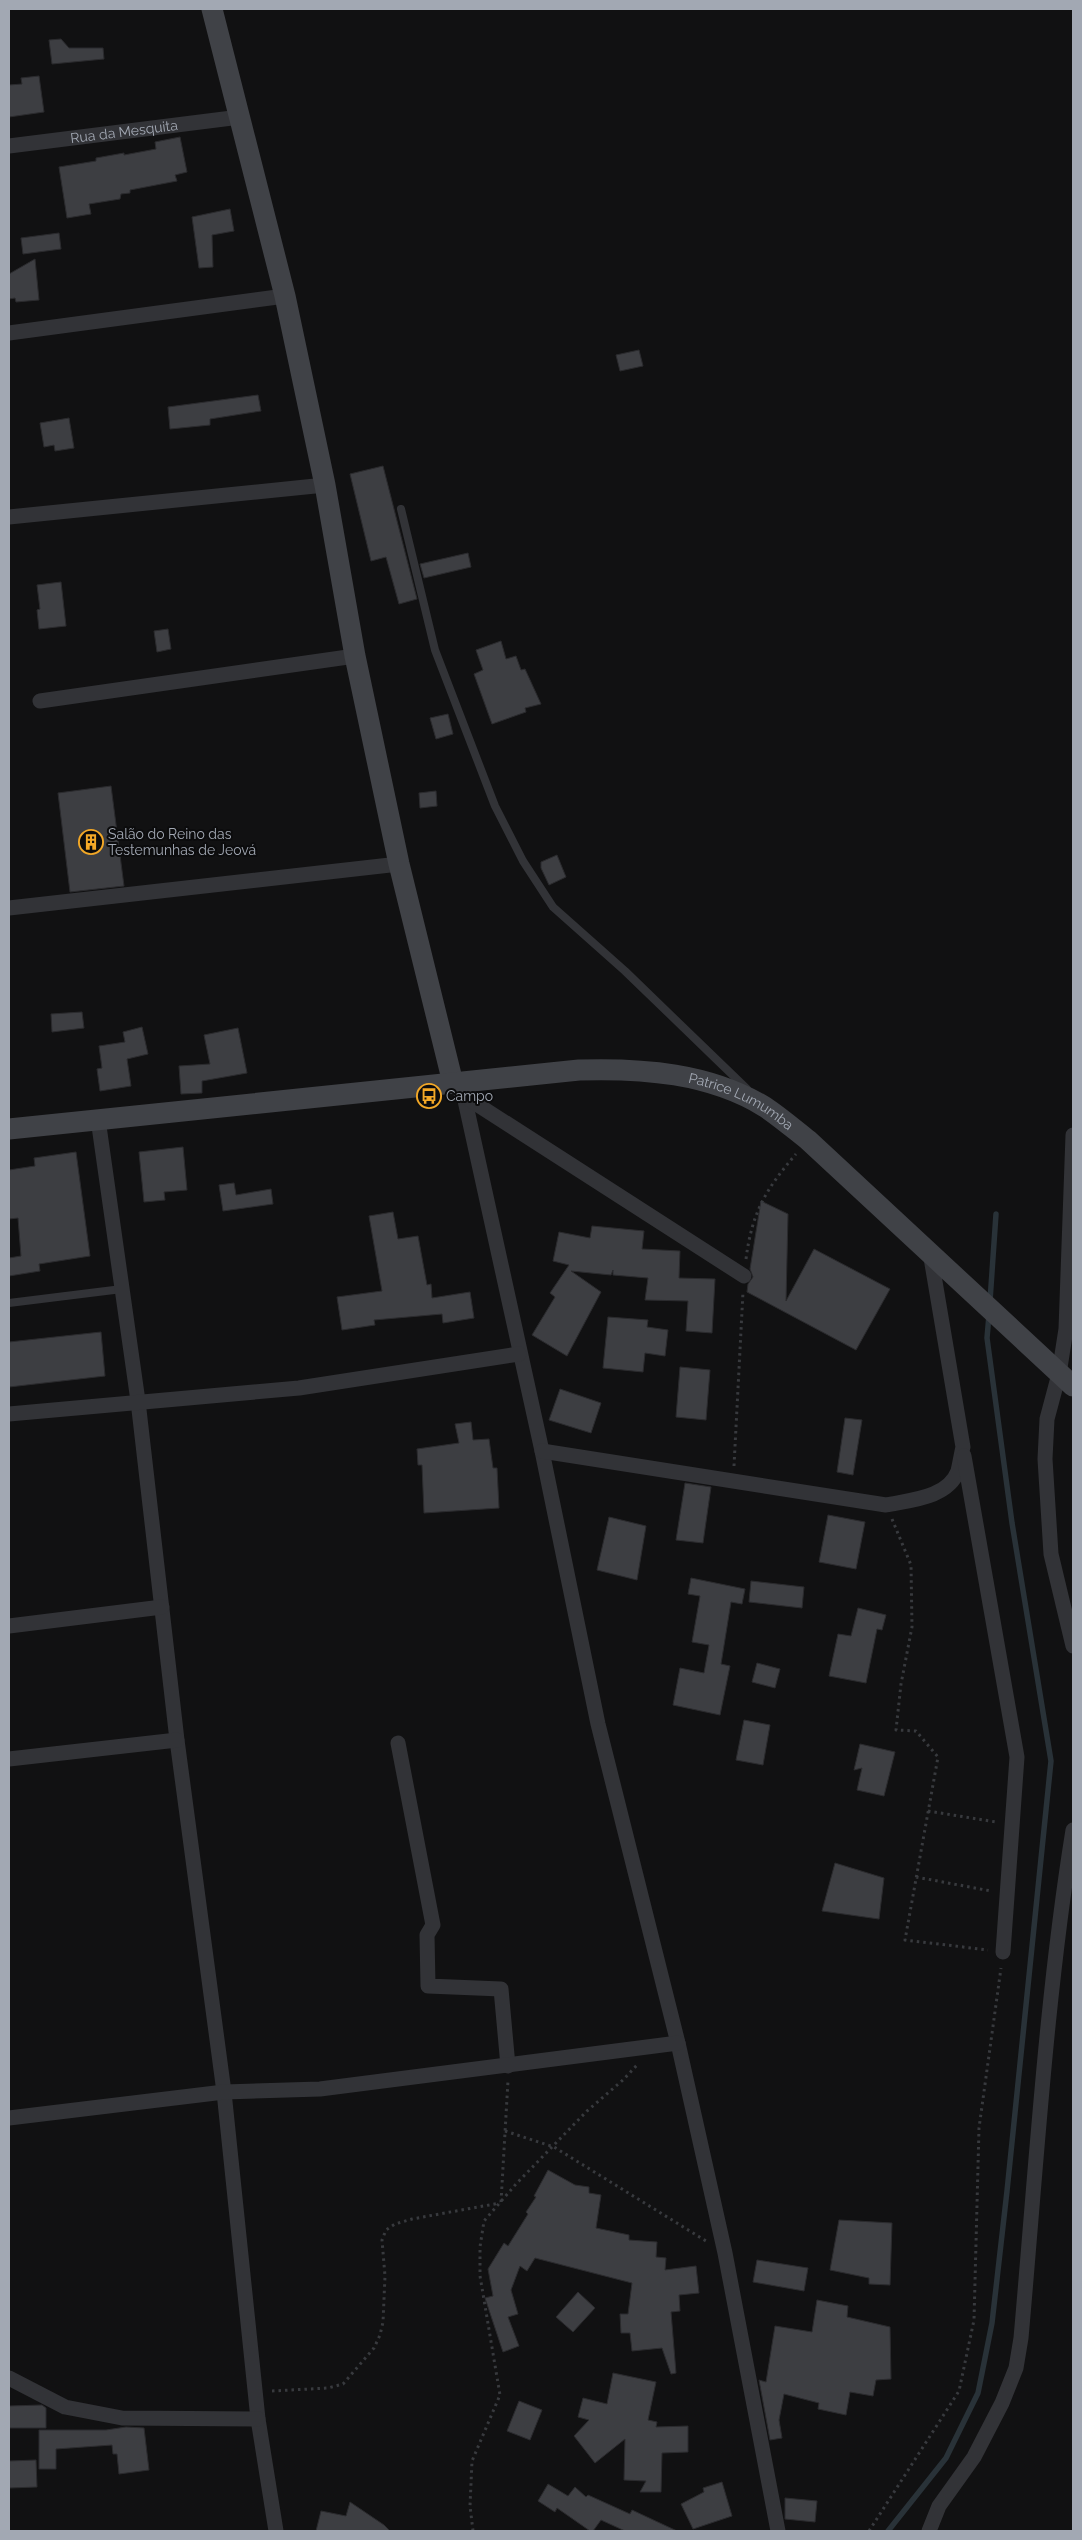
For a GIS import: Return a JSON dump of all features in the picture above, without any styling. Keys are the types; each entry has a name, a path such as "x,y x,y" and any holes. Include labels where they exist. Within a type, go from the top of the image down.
{"street":[{"path":"212,9 285,296 325,485 354,656 398,864 458,1089 542,1451 598,1724 678,2043 726,2253 778,2531"},
{"name":"Rua da Mesquita","path":"9,146 240,117"},
{"path":"9,333 285,296"},
{"path":"9,517 325,485"},
{"path":"40,701 354,656"},
{"path":"9,908 398,864"},
{"name":"Patrice Lumumba","path":"9,1129 98,1119 458,1089 579,1070 651,1070 714,1084 735,1091 768,1109 808,1140 930,1251 1066,1380"},
{"path":"458,1089 744,1276"},
{"path":"98,1119 138,1401 177,1740 224,2092 258,2418 276,2531"},
{"path":"1073,1135 1066,1380 1047,1420 1045,1459 1046,1499 1051,1554 1073,1646"},
{"path":"930,1251 1017,1757 1003,1952"},
{"path":"9,1414 299,1388 519,1354"},
{"path":"542,1451 886,1505 930,1496 948,1483 957,1472 963,1447"},
{"path":"9,1626 162,1607"},
{"path":"9,1759 177,1740"},
{"path":"398,1743 433,1925 427,1936 428,1986 501,1989 508,2066"},
{"path":"929,2531 939,2506 974,2457 994,2419 1016,2368 1021,2338 1048,2034 1063,1892 1073,1830"},
{"path":"9,2118 224,2092 320,2089 678,2043"},
{"path":"9,2378 65,2407 122,2418 258,2418"}],"lane":[{"path":"401,509 435,650 495,806 523,861 553,907 624,970 768,1109"},
{"path":"9,1304 122,1289"}],"path":[{"path":"734,1482 744,1276 748,1243 761,1201 782,1171 808,1140"},
{"path":"869,2531 959,2391 974,2320 979,2128 1003,1952 905,1940 938,1757 916,1731 896,1730 901,1684 912,1627 911,1565 886,1505"},
{"path":"928,1811 1012,1825"},
{"path":"916,1877 1007,1894"},
{"path":"473,2531 470,2506 472,2461 500,2395 480,2276 480,2247 484,2221 516,2184 554,2147 586,2111 623,2080 652,2047"},
{"path":"501,2203 508,2066"},
{"path":"505,2131 554,2147 726,2253"},
{"path":"256,2392 328,2388 342,2384 374,2348 384,2322 386,2276 382,2240 386,2230 395,2224 412,2219 501,2203"}],"building":[{"path":"61,39 69,48 103,48 104,59 52,64 49,40"},
{"path":"39,76 44,112 9,117 9,85 22,84 21,78"},
{"path":"180,137 187,172 175,175 177,181 130,190 130,193 121,194 120,199 89,204 91,214 67,218 59,167 96,161 96,158 156,149 155,142"},
{"path":"230,209 234,231 212,235 213,267 199,268 192,217"},
{"path":"59,233 61,249 23,254 21,238"},
{"path":"35,259 39,300 16,302 15,298 9,299 9,274"},
{"path":"639,350 643,366 620,371 616,355"},
{"path":"258,395 261,411 210,419 210,425 170,429 168,407"},
{"path":"69,418 74,448 55,451 54,445 44,447 40,423"},
{"path":"383,466 417,599 399,604 386,557 371,561 350,474"},
{"path":"468,553 471,567 424,578 420,564"},
{"path":"61,582 66,626 39,629 37,610 40,609 37,585"},
{"path":"168,629 171,649 157,652 154,631"},
{"path":"501,641 506,659 516,656 521,670 525,669 541,704 525,708 526,712 492,724 474,674 483,670 476,650"},
{"path":"448,714 453,734 436,739 430,718"},
{"name":"Salão do Reino das Testemunhas de Jeová","path":"111,786 124,886 70,892 58,793"},
{"path":"436,791 437,806 420,808 419,793"},
{"path":"557,855 566,877 549,885 541,868 541,862"},
{"path":"82,1012 84,1028 52,1032 51,1014"},
{"path":"142,1027 148,1054 127,1059 131,1086 100,1091 97,1069 102,1068 99,1046 125,1042 123,1032"},
{"path":"238,1028 247,1073 202,1081 202,1093 181,1094 179,1066 210,1064 204,1035"},
{"path":"183,1147 187,1190 164,1192 165,1200 144,1202 139,1152"},
{"path":"76,1152 90,1256 39,1264 40,1271 9,1276 9,1258 21,1256 18,1218 9,1219 9,1170 35,1166 34,1158"},
{"path":"234,1183 236,1195 271,1189 273,1204 223,1211 219,1185"},
{"path":"761,1201 788,1214 786,1301 814,1249 890,1289 856,1350 747,1292 748,1284 753,1277 750,1269"},
{"path":"393,1212 398,1239 418,1236 427,1285 431,1284 432,1298 470,1292 474,1318 443,1323 442,1314 374,1320 375,1325 342,1330 337,1297 382,1291 369,1216"},
{"path":"592,1226 644,1231 642,1249 680,1251 679,1278 715,1279 712,1333 686,1331 688,1301 645,1300 648,1278 613,1275 613,1270 611,1275 571,1271 601,1292 567,1356 532,1335 555,1297 550,1293 569,1265 553,1261 559,1232 590,1238"},
{"path":"608,1317 648,1320 647,1327 668,1330 665,1356 645,1353 643,1372 603,1368"},
{"path":"101,1332 105,1376 9,1387 9,1342"},
{"path":"680,1367 710,1370 706,1420 676,1417"},
{"path":"560,1389 601,1403 591,1433 549,1420"},
{"path":"845,1418 862,1420 853,1475 837,1472"},
{"path":"471,1422 473,1440 489,1439 493,1468 497,1468 499,1508 424,1513 422,1465 418,1465 417,1449 459,1443 455,1424"},
{"path":"685,1483 711,1487 703,1543 676,1540"},
{"path":"828,1515 865,1522 856,1569 819,1562"},
{"path":"609,1517 646,1526 637,1580 597,1570"},
{"path":"691,1578 745,1589 742,1604 731,1602 721,1664 730,1666 720,1715 673,1705 680,1668 704,1673 709,1645 692,1642 700,1596 688,1594"},
{"path":"751,1581 804,1587 802,1608 749,1602"},
{"path":"858,1608 886,1615 882,1630 877,1629 866,1683 829,1676 838,1634 851,1636"},
{"path":"757,1663 780,1669 775,1688 752,1682"},
{"path":"744,1720 770,1725 763,1765 736,1760"},
{"path":"860,1744 895,1752 884,1796 857,1790 862,1768 854,1770"},
{"path":"835,1863 884,1878 879,1919 822,1911"},
{"path":"548,2170 575,2185 589,2187 589,2193 601,2195 596,2228 629,2235 629,2240 657,2242 656,2257 666,2258 665,2270 696,2266 699,2293 679,2295 680,2311 671,2312 676,2373 671,2374 662,2348 632,2351 630,2333 621,2333 620,2314 628,2314 632,2283 535,2258 527,2271 520,2266 511,2290 518,2314 508,2317 519,2346 503,2352 485,2298 493,2296 488,2269 504,2243 508,2246 528,2214 526,2212 536,2197 534,2196"},
{"path":"839,2220 892,2223 890,2285 869,2284 869,2278 830,2270"},
{"path":"757,2260 808,2268 804,2291 753,2282"},
{"path":"578,2292 595,2308 573,2332 556,2317"},
{"path":"817,2300 848,2306 847,2317 890,2327 891,2379 876,2380 873,2396 850,2392 846,2415 818,2409 819,2403 784,2394 779,2420 782,2438 770,2440 759,2380 766,2382 775,2326 812,2332"},
{"path":"613,2373 656,2382 648,2420 657,2422 656,2427 688,2426 688,2452 662,2453 661,2492 640,2492 646,2481 624,2480 625,2439 595,2463 574,2436 589,2420 578,2417 583,2398 607,2404"},
{"path":"519,2401 542,2410 530,2440 507,2431"},
{"path":"42,2405 46,2408 46,2428 9,2428 9,2406"},
{"path":"126,2427 144,2428 149,2470 119,2474 117,2454 113,2454 112,2445 56,2449 56,2469 39,2469 39,2430 106,2430"},
{"path":"36,2460 37,2487 9,2488 9,2461"},
{"path":"722,2482 732,2516 693,2529 681,2504 704,2492 703,2488"},
{"path":"548,2484 568,2496 575,2487 586,2497 588,2495 630,2514 632,2510 677,2531 625,2531 601,2520 593,2531 590,2531 557,2508 555,2512 538,2501"},
{"path":"785,2498 817,2501 815,2522 785,2519"},
{"path":"350,2502 390,2531 316,2531 321,2511 346,2516"}],"waterway":[{"path":"990,1301 996,1214"},
{"path":"888,2531 946,2458 978,2393 992,2323 1051,1761 1012,1523 987,1338 989,1315"}],"place":[{"name":"Salão do Reino das Testemunhas de Jeová","path":"91,842"},
{"name":"Campo","path":"429,1096"}]}
